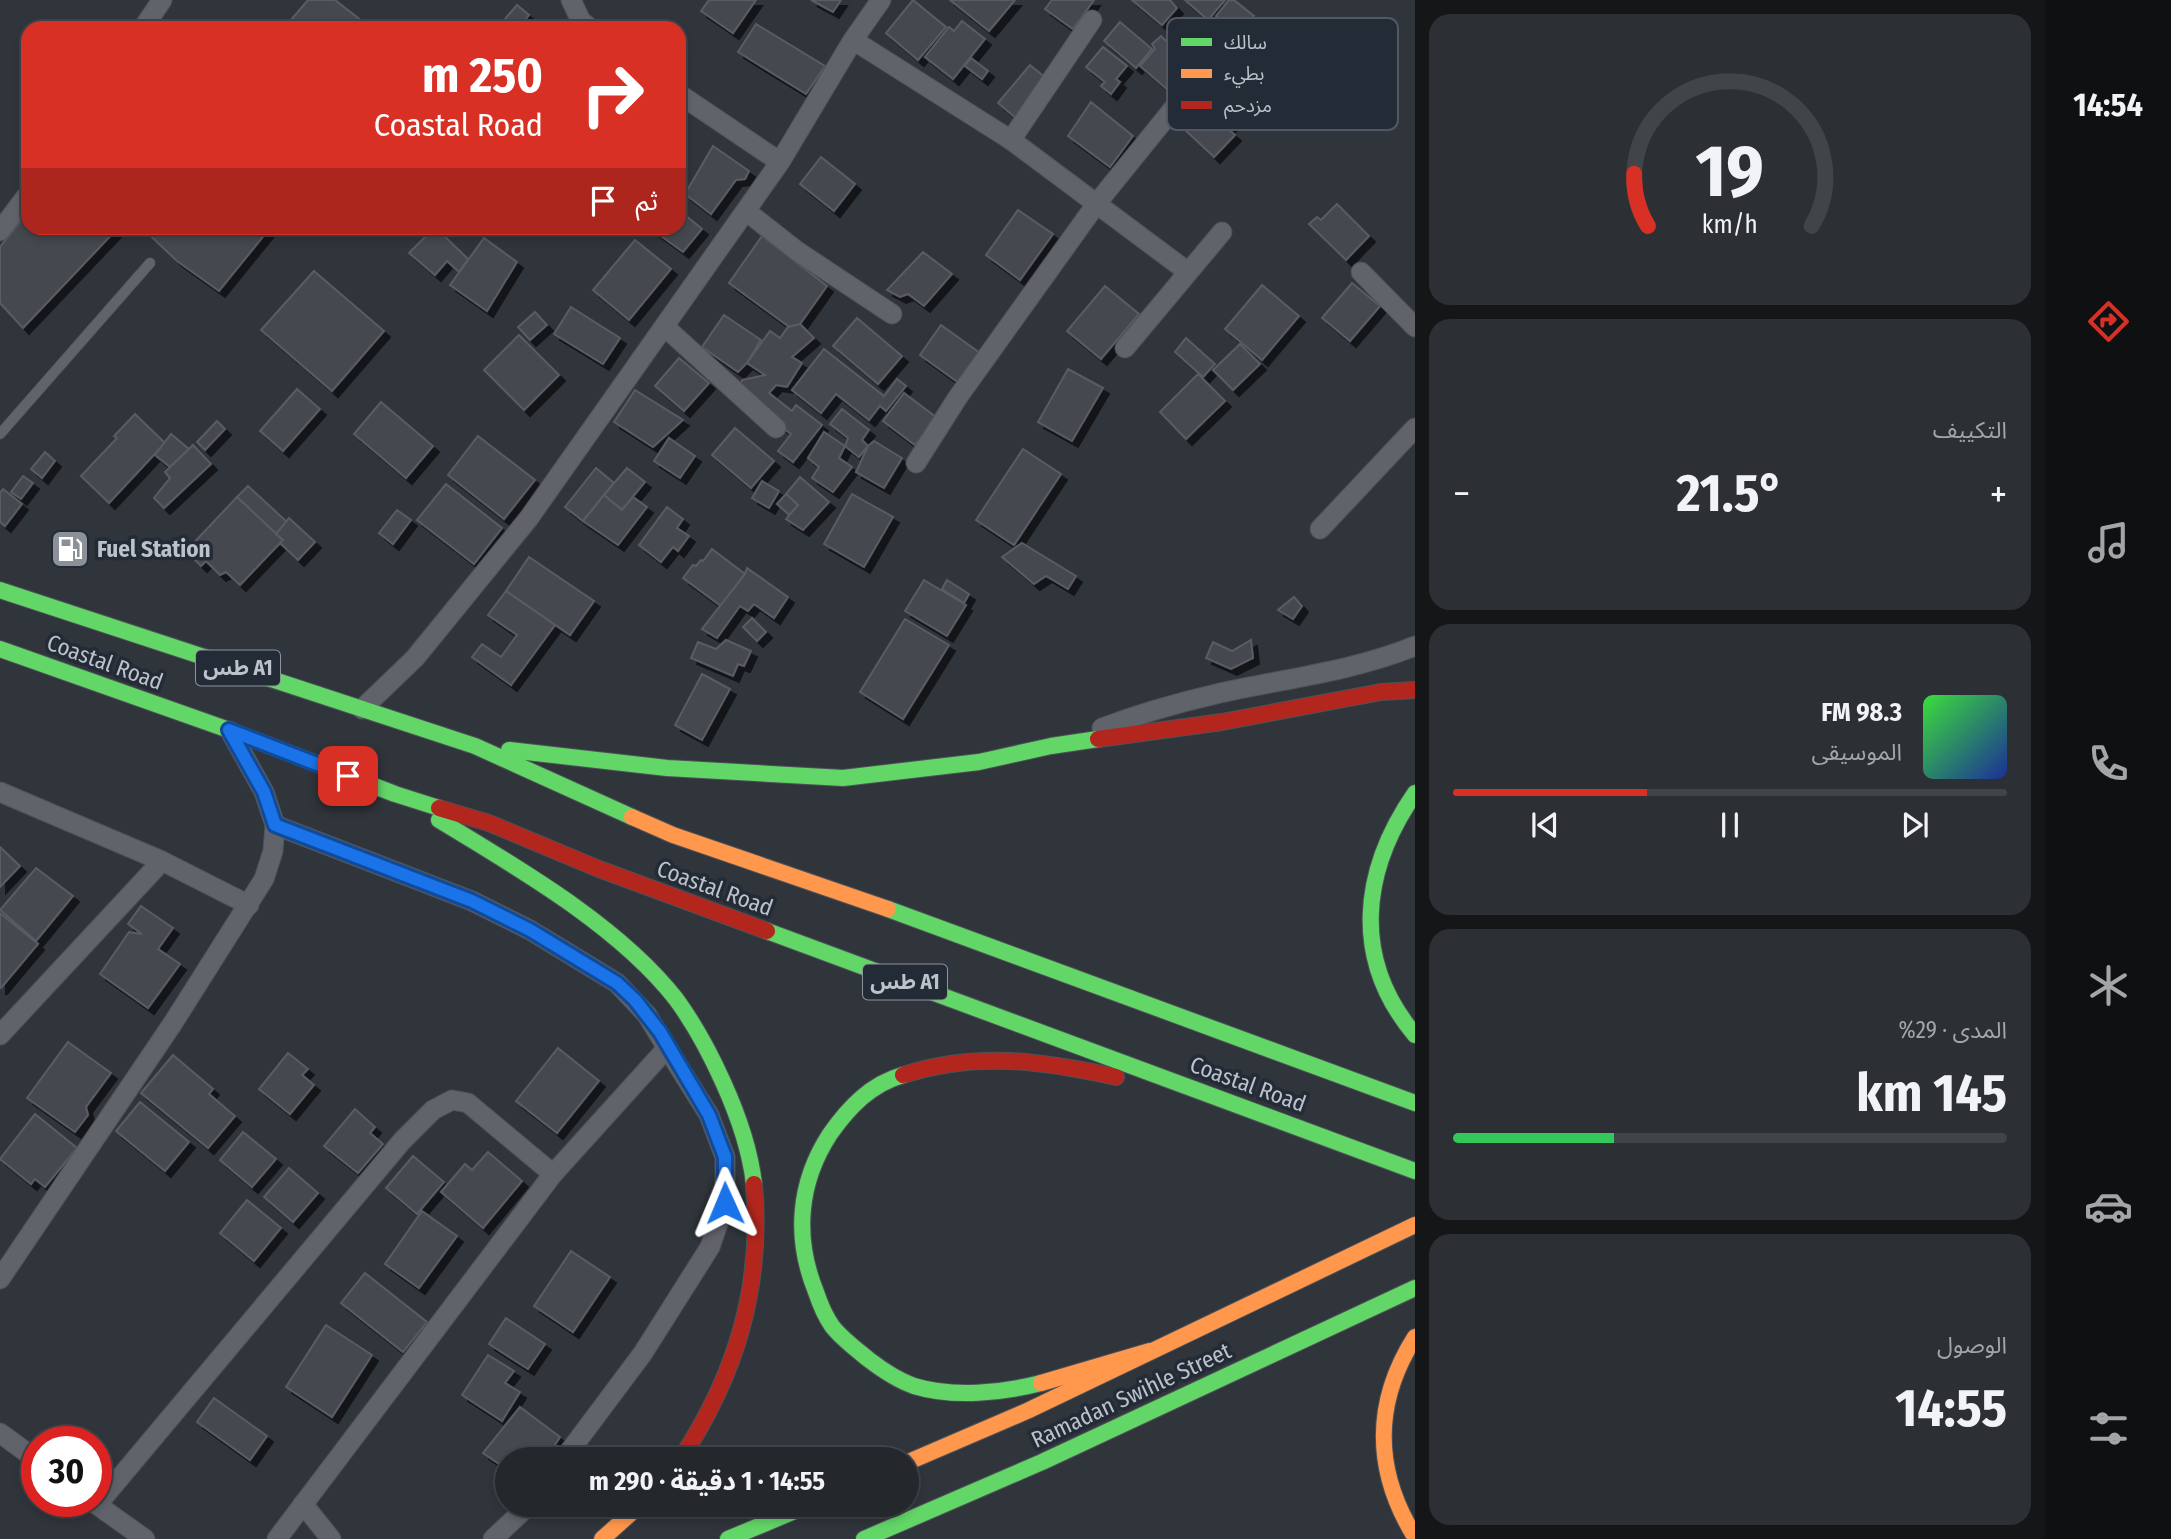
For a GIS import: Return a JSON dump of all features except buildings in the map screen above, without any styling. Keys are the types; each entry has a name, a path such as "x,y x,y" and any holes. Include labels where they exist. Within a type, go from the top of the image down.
{"main road":[{"name":"Coastal Road","path":"0,590 475,746 673,835 860,899 1415,1103"},
{"name":"Coastal Road","path":"0,649 229,730 395,794 489,823 598,869 1415,1171"},
{"path":"475,746 667,768 844,778 979,762 1051,746 1222,722 1381,692 1415,690"},
{"path":"1415,793 1397,818 1380,856 1372,894 1371,932 1380,981 1404,1024 1415,1035"},
{"path":"395,794 570,905 654,975 697,1030 726,1087 743,1131 755,1183 756,1249 750,1306 732,1364 702,1429 689,1447"},
{"path":"1150,1351 1032,1387 970,1394 915,1387 866,1360 831,1324 806,1270 800,1217 812,1167 835,1124 880,1083 934,1063 993,1057 1086,1070 1237,1104"},
{"name":"Ramadan Swihle Street","path":"919,1457 1027,1410 1415,1225"},
{"name":"Ramadan Swihle Street","path":"864,1539 1042,1462 1415,1288"},
{"path":"1415,1337 1393,1378 1384,1415 1384,1456 1391,1490 1407,1526 1415,1537"},
{"path":"602,1539 627,1517"},
{"path":"728,1539 780,1517"}],"street":[{"path":"148,21 162,0"},
{"path":"571,0 581,21"},
{"path":"362,709 415,658 529,518 780,162 853,40 881,0"},
{"path":"1011,140 1092,20"},
{"path":"853,40 1011,140 1188,272"},
{"path":"686,99 780,162"},
{"path":"916,463 958,397 1097,203 1167,116"},
{"path":"0,231 21,203"},
{"path":"746,211 797,251 892,314"},
{"path":"1125,348 1222,232"},
{"path":"1361,272 1415,327"},
{"path":"665,327 776,428"},
{"path":"1320,529 1415,428"},
{"path":"1051,746 1134,716 1215,694 1379,660 1415,646"},
{"path":"0,1279 165,1034 264,879 273,851 275,825 264,792 229,730"},
{"path":"0,792 162,861 248,905"},
{"path":"275,825 472,901 530,930 617,983 647,1015 709,1115 725,1157 725,1203 710,1247 643,1353 573,1447"},
{"path":"0,1035 162,861"},
{"path":"276,1539 553,1174 667,1048"},
{"path":"112,1483 393,1152 433,1110 452,1100 468,1103 553,1174"},
{"path":"0,1433 21,1448"},
{"path":"303,1504 331,1539"},
{"path":"112,1515 145,1539"},
{"path":"493,1539 516,1517"}],"lane":[{"path":"0,434 150,263"}],"traffic: fast":[{"path":"0,590 475,746 632,817"},
{"path":"0,649 439,808"},
{"path":"509,750 667,768 843,778 979,762 1098,739"},
{"path":"1415,793 1383,853 1374,884 1371,915 1373,946 1380,976 1394,1006 1415,1035"},
{"path":"439,820 566,900 653,972 690,1019 713,1060 738,1120 754,1184"},
{"path":"888,909 1415,1103"},
{"path":"767,931 1415,1171"},
{"path":"903,1075 881,1084 853,1106 830,1134 811,1172 802,1231 809,1272 823,1310 836,1330 868,1359 901,1381 914,1386 945,1392 978,1393 1041,1383"},
{"path":"864,1539 1042,1462 1415,1288"},
{"path":"728,1539 780,1517"}],"traffic: slow":[{"path":"632,817 673,835 888,909"},
{"path":"919,1457 1027,1411 1415,1225"},
{"path":"1415,1337 1401,1362 1392,1387 1384,1437 1392,1487 1415,1537"},
{"path":"1041,1383 1150,1351"},
{"path":"602,1539 627,1517"}],"traffic: jam":[{"path":"1098,739 1222,722 1381,692 1415,690"},
{"path":"439,808 489,823 599,869 767,931"},
{"path":"903,1075 957,1063 1010,1061 1116,1077"},
{"path":"688,1447 716,1396 741,1329 754,1259 754,1184"}],"place":[{"name":"Fuel Station","path":"70,549"}],"route":[{"path":"348,776 229,730 264,792 275,825 472,901 530,930 579,959 617,983 635,1000 660,1032 667,1048 709,1115 725,1157 725,1203"}]}
